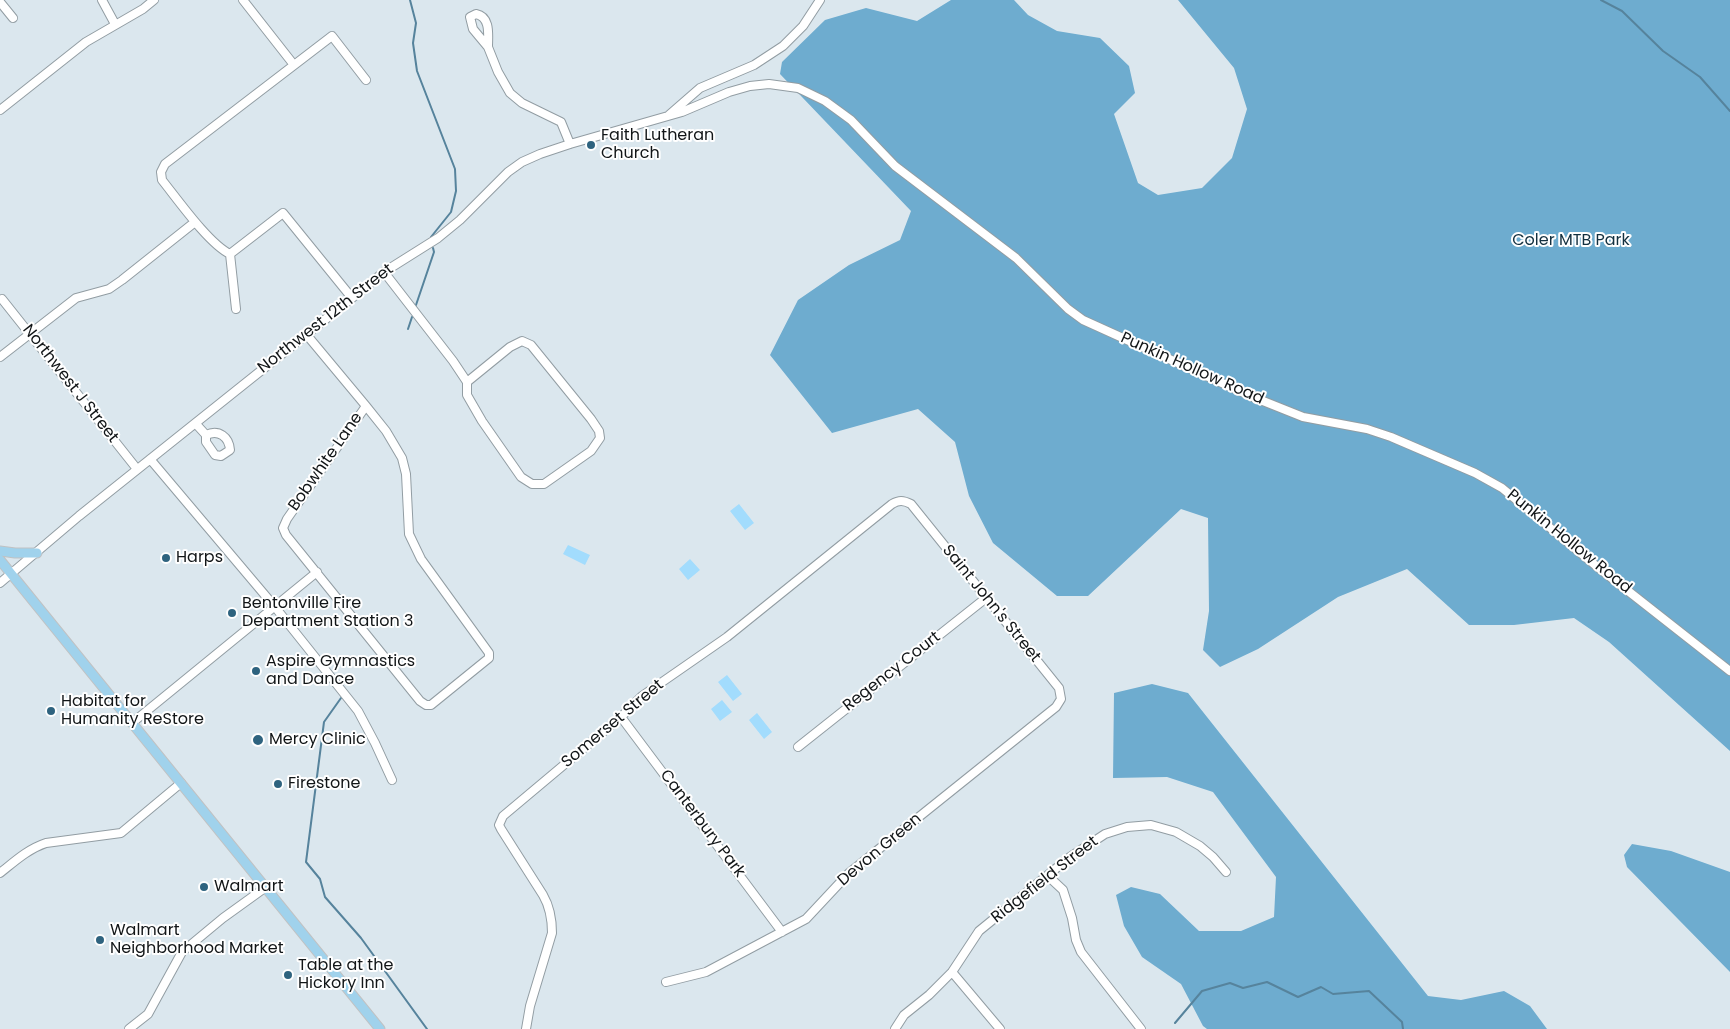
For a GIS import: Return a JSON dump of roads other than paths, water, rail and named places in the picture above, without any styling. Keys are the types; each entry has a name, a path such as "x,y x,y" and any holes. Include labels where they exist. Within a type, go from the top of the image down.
{"main road":[{"path":"0,551 36,553"},
{"path":"0,560 380,1029"}],"street":[{"path":"102,0 115,24"},
{"path":"0,110 86,42 143,9 154,0"},
{"path":"243,0 294,65"},
{"path":"668,116 700,88 754,65 783,46 803,26 820,0"},
{"path":"0,2 13,18"},
{"path":"230,254 222,251 195,222 162,180 161,172 165,164 332,36 366,80"},
{"path":"488,47 498,72 510,92 522,103 561,122 570,144"},
{"name":"Punkin Hollow Road","path":"668,116 729,92 750,86 769,84 798,88 825,100 851,120 895,166 1016,258 1068,309 1083,320 1303,418 1367,429 1391,437 1475,473 1502,488 1595,565 1730,671"},
{"name":"Northwest 12th Street","path":"0,583 137,469 196,424 384,272 438,238 460,220 508,172 522,162 570,144 668,116"},
{"path":"230,254 283,213 352,298"},
{"path":"0,357 76,298 109,288 122,280 195,222"},
{"path":"230,254 236,309"},
{"path":"384,272 453,361 467,382 467,395 482,421 521,477 532,484 544,484 591,451 600,438 599,431 591,419 531,345 522,340 510,347 467,382"},
{"name":"Northwest J Street","path":"2,299 137,469"},
{"path":"132,723 317,572 420,701 426,705 431,705 489,658 489,653 422,558 409,534 406,474 402,458 386,431 306,334"},
{"name":"Bobwhite Lane","path":"317,572 286,535 283,528 287,518 366,406"},
{"path":"196,424 206,435"},
{"path":"150,459 274,606 358,711 376,743 392,780"},
{"name":"Somerset Street","path":"526,1029 530,1006 552,933 552,921 548,903 501,829 499,825 500,820 642,696 727,637 892,504 898,500 911,504"},
{"name":"Saint John's Street","path":"911,504 1059,688 1061,698 1056,707"},
{"name":"Regency Court","path":"798,747 986,598"},
{"name":"Devon Green","path":"666,982 706,972 806,918 849,873 1056,707"},
{"name":"Canterbury Park","path":"621,716 782,932"},
{"path":"0,873 35,847 46,843 121,833 181,783"},
{"name":"Ridgefield Street","path":"895,1029 904,1015 929,995 952,972 979,931 1075,853 1105,834 1127,827 1151,825 1186,837 1213,857 1226,872"},
{"path":"1048,876 1063,890 1081,952 1141,1029"},
{"path":"129,1029 148,1014 182,952 223,918 266,887"},
{"path":"952,972 1000,1029"}],"waterway":[{"path":"410,0 416,23 413,43 417,71 455,169 456,191 451,212 431,237"},
{"path":"1601,0 1622,11 1663,51 1700,77 1730,111"},
{"path":"416,305 434,252 433,248"},
{"path":"408,329 412,317"},
{"path":"341,698 324,722 306,862 320,879 325,897 361,938 427,1029"},
{"path":"1175,1023 1202,991 1230,983 1243,988 1267,982 1298,997 1321,987 1333,994 1369,991 1402,1022 1403,1029"}],"place":[{"name":"Faith Lutheran Church","path":"591,145"},
{"name":"Harps","path":"166,558"},
{"name":"Bentonville Fire Department Station 3","path":"232,613"},
{"name":"Aspire Gymnastics and Dance","path":"256,671"},
{"name":"Habitat for Humanity ReStore","path":"51,711"},
{"name":"Mercy Clinic","path":"258,740"},
{"name":"Firestone","path":"278,784"},
{"name":"Walmart","path":"204,887"},
{"name":"Walmart Neighborhood Market","path":"100,940"},
{"name":"Table at the Hickory Inn","path":"288,975"}],"park label":[{"name":"Coler MTB Park","path":"1571,241"}]}
